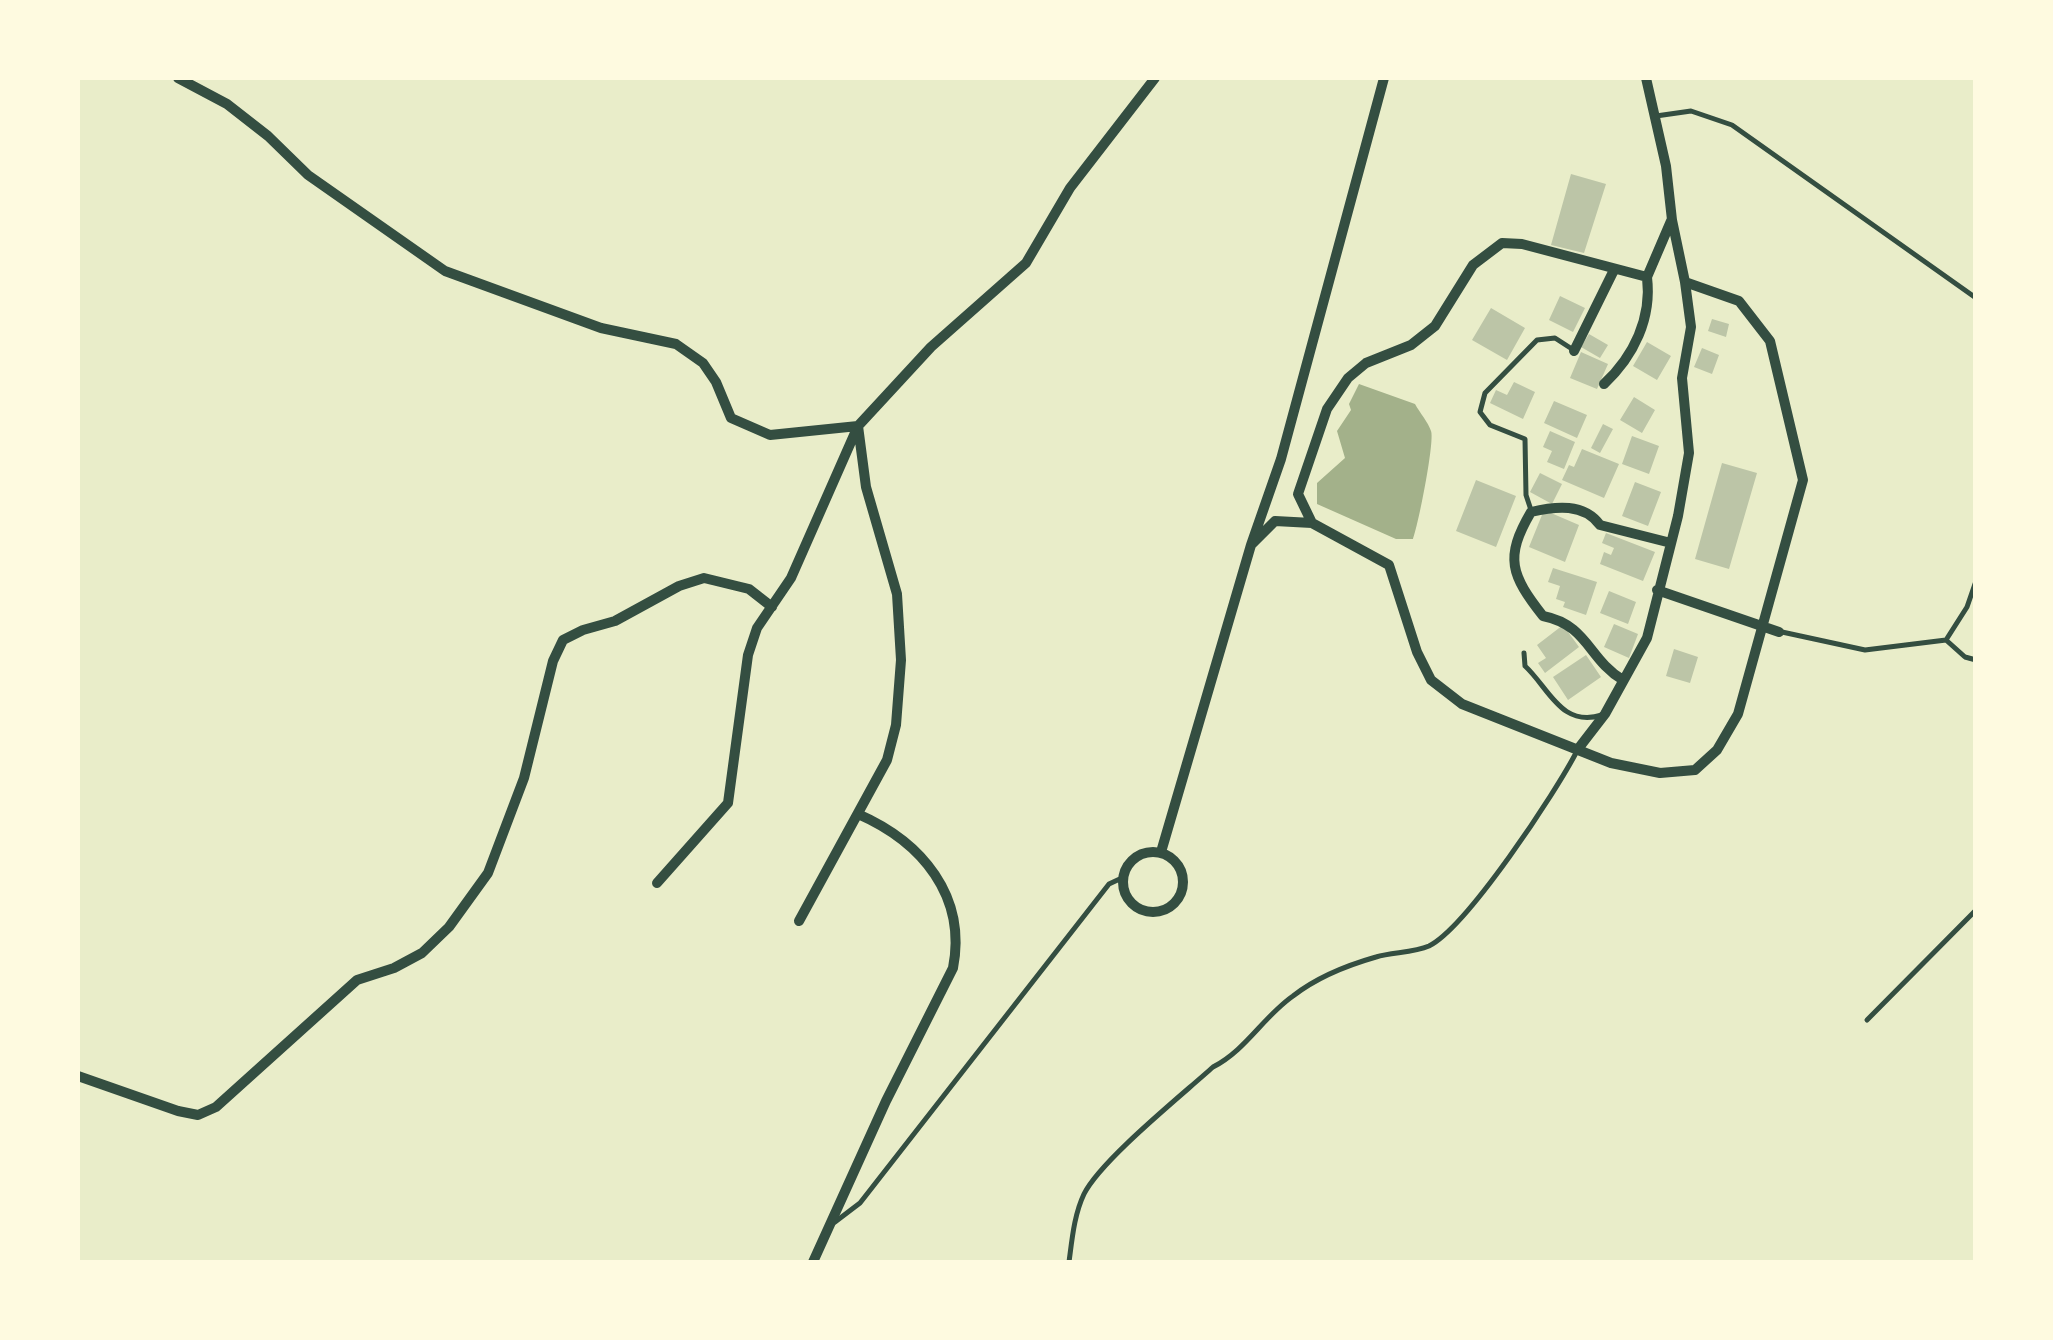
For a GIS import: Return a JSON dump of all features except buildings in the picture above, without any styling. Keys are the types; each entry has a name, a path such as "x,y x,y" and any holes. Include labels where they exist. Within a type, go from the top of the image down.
{"street":[{"path":"178,78 226,104 268,136 308,175 446,271 600,328 676,344 703,364 716,382 731,418 770,435 858,426"},
{"path":"657,883 728,802 748,655 757,628 791,578 858,426 930,347 1026,264 1070,188 1156,78"},
{"path":"1160,852 1251,544 1282,459 1384,78"},
{"path":"1578,749 1604,714 1647,638 1688,453 1682,378 1690,327 1686,282 1646,78"},
{"path":"1604,384 1622,368 1646,318 1650,300 1647,277 1672,220"},
{"path":"1312,523 1298,494 1328,408 1348,378 1366,362 1411,345 1435,326 1474,265 1502,243 1522,244 1647,277"},
{"path":"1574,351 1614,270"},
{"path":"1251,544 1276,520 1312,523 1389,565 1417,652 1431,680 1462,704 1611,763 1660,773 1695,770 1717,750 1738,714 1803,480 1770,341 1739,301 1686,282"},
{"path":"799,921 888,760 896,726 901,660 897,594 866,487 858,426"},
{"path":"1623,680 1602,663 1584,636 1562,620 1543,616 1527,595 1513,567 1519,534 1532,512 1576,508 1594,516 1600,525 1671,543"},
{"path":"78,1076 178,1111 198,1115 216,1108 357,980 394,968 422,953 449,927 488,873 524,778 554,661 564,640 583,630 615,622 680,586 704,578 749,589 772,607"},
{"path":"1657,590 1779,632"},
{"path":"813,1262 953,968 957,950 951,903 941,879 883,825 858,814"},
{"path":"1160,852 1177,862 1184,881 1178,900 1170,907 1152,912 1133,904 1124,887 1124,877 1126,868 1141,854 1160,852"}],"lane":[{"path":"1653,117 1691,111 1732,124 1976,298"},
{"path":"1532,512 1526,495 1525,438 1490,426 1480,412 1485,393 1537,340 1555,338 1574,351"},
{"path":"1946,640 1968,606 1976,581"},
{"path":"1779,632 1865,650 1946,640 1965,657 1976,660"},
{"path":"1524,653 1525,666 1548,697 1566,712 1582,718 1604,714"},
{"path":"1069,1262 1073,1230 1085,1192 1104,1167 1213,1066 1230,1058 1291,997 1317,980 1375,957 1428,946 1452,928 1528,831 1578,749"},
{"path":"827,1226 860,1203 1109,884 1124,877"},
{"path":"1868,1020 1976,910"}],"shaded area":[{"path":"1359,384 1415,404 1431,431 1413,539 1396,539 1317,504 1317,483 1345,458 1337,431 1351,410 1349,404"}]}
